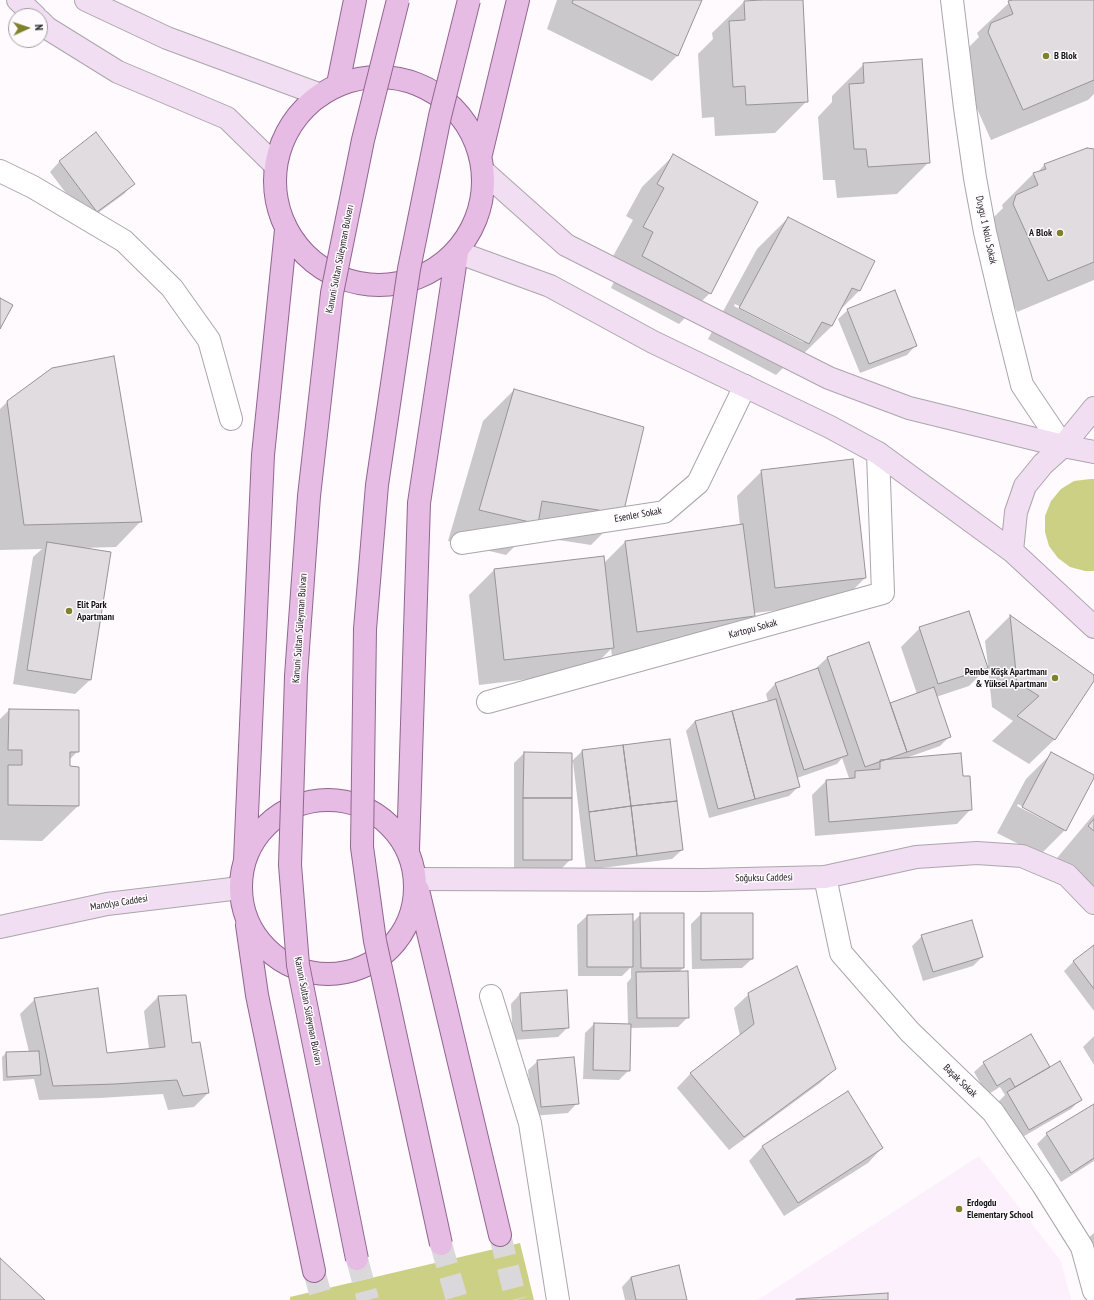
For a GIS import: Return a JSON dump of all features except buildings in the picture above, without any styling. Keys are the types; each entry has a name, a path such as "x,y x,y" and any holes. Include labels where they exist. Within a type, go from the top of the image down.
{"main road":[{"path":"18,0 26,8"},
{"path":"86,0 167,38 329,90"},
{"path":"329,90 355,0"},
{"name":"Kanuni Sultan Süleyman Bulvarı","path":"358,1259 298,965 290,865 296,676 308,496 332,293 363,140 398,0"},
{"path":"441,1244 375,941 362,847 365,629 377,485 409,269 440,116 469,0"},
{"path":"518,0 482,162 484,189 475,224 457,252 431,273 399,285 366,286 334,276 306,257 286,230 276,198 275,165 286,132 308,104 329,90 373,76 408,80 440,95 466,121 482,162 566,245 829,378 909,408 1063,446 1094,452"},
{"path":"48,29 118,72 227,118 275,165"},
{"path":"286,230 262,456 245,859 240,888 246,916 257,995 314,1271"},
{"path":"457,252 550,286 653,342 830,427 878,453 1012,551 1094,627"},
{"path":"457,252 419,503 408,850 500,1235"},
{"path":"1012,551 1016,512 1025,486 1043,464 1063,446 1094,408"},
{"path":"245,859 260,832 281,812 309,801 339,799 367,808 391,825 408,850"},
{"name":"Soğuksu Caddesi","path":"416,879 704,880 825,877 916,857 977,853 1022,856 1067,875 1094,903"},
{"path":"246,916 259,941 280,960 305,972 333,975 361,969 385,954 403,933 414,907 416,879"},
{"name":"Manolya Caddesi","path":"0,927 107,904 240,888"}],"street":[{"name":"Duygu 1 Nolu Sokak","path":"952,0 975,178 985,232 1004,313 1022,385 1063,446"},
{"path":"0,171 33,187 124,242 172,288 210,340 230,419"},
{"name":"Esenler Sokak","path":"462,543 664,512 698,483 745,386"},
{"name":"Kartopu Sokak","path":"488,702 883,593 878,453"},
{"name":"Başak Sokak","path":"825,877 841,953 910,1032 993,1112 1043,1185 1082,1247 1094,1291"},
{"path":"491,996 530,1123 558,1300"}],"shaded area":[{"name":"Erdogdu Elementary School","path":"979,1156 1061,1261 1071,1300 758,1300"}],"green space":[{"path":"1094,479 1094,571 1085,571 1070,567 1058,558 1049,546 1045,532 1045,516 1051,501 1061,489 1074,481"},
{"path":"520,1243 534,1300 290,1300 290,1297"}],"tunnel":[{"path":"500,1235 516,1300"},
{"path":"441,1244 457,1300"},
{"path":"357,1259 368,1300"},
{"path":"314,1271 322,1300"}],"place":[{"name":"B Blok","path":"1046,56"},
{"name":"A Blok","path":"1060,233"},
{"name":"Elit Park Apartmanı","path":"69,611"},
{"name":"Pembe Köşk Apartmanı & Yüksel Apartmanı","path":"1055,678"},
{"name":"Erdogdu Elementary School","path":"959,1209"}]}
